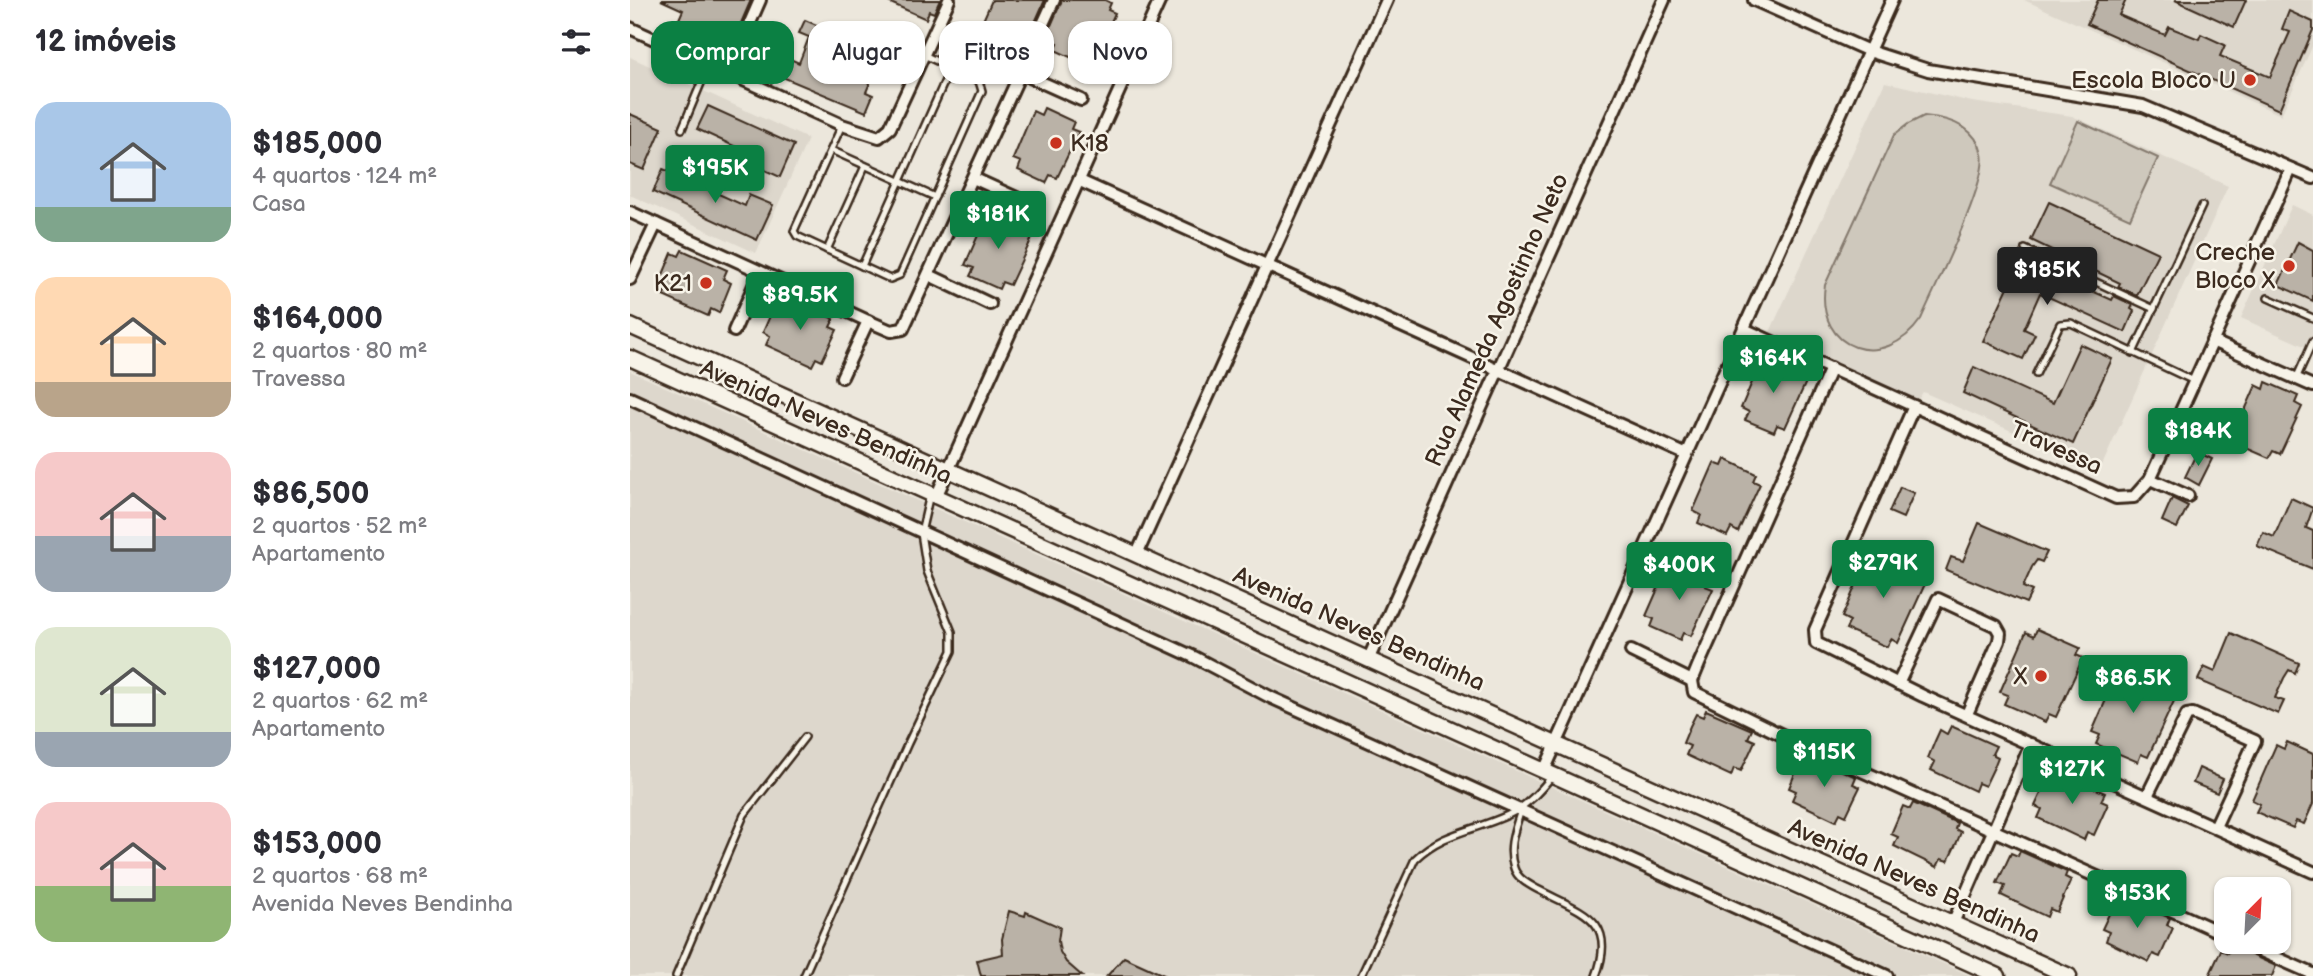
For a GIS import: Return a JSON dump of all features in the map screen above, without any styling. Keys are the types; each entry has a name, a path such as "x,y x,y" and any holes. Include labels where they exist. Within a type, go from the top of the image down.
{"street":[{"path":"751,21 760,0"},
{"path":"925,53 949,0"},
{"path":"1045,21 1054,0"},
{"path":"1138,554 1387,0"},
{"name":"Rua Alameda Agostinho Neto","path":"1369,658 1664,0"},
{"path":"1754,0 1869,51 1946,74 2143,106 2313,178"},
{"path":"1548,773 1556,743 1892,0"},
{"path":"933,495 948,470 1080,181 1156,1"},
{"path":"630,28 651,38"},
{"path":"752,84 871,136 885,134 910,84"},
{"path":"630,212 867,321 891,331 903,329 1016,84"},
{"path":"1045,84 1081,100"},
{"name":"Travessa","path":"1744,329 2116,498 2134,498 2150,479 2291,169"},
{"path":"973,178 1034,206"},
{"path":"1080,181 1685,454"},
{"path":"630,279 656,224"},
{"path":"734,331 761,272"},
{"path":"929,275 990,304"},
{"path":"842,377 867,321"},
{"name":"Avenida Neves Bendinha","path":"630,326 2069,976"},
{"path":"2212,341 2313,386"},
{"name":"Avenida Neves Bendinha","path":"630,358 1998,976"},
{"path":"1831,368 1692,681 1694,692 2214,930"},
{"path":"630,398 1194,657 1270,697 1887,976"},
{"path":"1914,406 1844,561 1814,638 1821,648 2313,872"},
{"path":"2150,479 2188,496"},
{"path":"1898,684 1938,599 1996,626 2000,633 1967,714"},
{"path":"1631,651 1692,681"},
{"path":"2147,796 2187,715 2193,714 2255,741 2215,827"},
{"path":"1953,923 2031,744"},
{"path":"2268,954 2313,974"}],"lane":[{"path":"682,129 701,84"},
{"path":"862,266 943,84"},
{"path":"842,125 794,232 890,279 900,275 983,86 981,84"},
{"path":"831,150 934,197"},
{"path":"827,250 865,166"},
{"path":"2133,353 2202,206"},
{"path":"2025,249 2154,309"},
{"path":"2267,298 2313,318"},
{"path":"2036,374 2060,324 2071,323 2194,381"},
{"path":"2295,379 2313,341"},
{"path":"804,976 952,651 952,632 927,571 921,533 933,495"},
{"path":"677,976 744,815 805,737"},
{"path":"1361,976 1415,859 1430,845 1520,809 1535,796 1548,773"},
{"path":"1520,809 1511,842 1514,871 1526,883 1587,915 1598,925 1605,942 1596,976"}],"shaded area":[{"name":"Escola Bloco U","path":"2024,0 2313,0 2313,45 2281,115"},
{"path":"630,57 651,67 651,84 689,84 808,139 756,253 630,195"},
{"path":"1885,82 1972,102 2072,116 2228,186 2100,470 1923,392 1918,400 1770,332"},
{"path":"1924,116 1960,125 1974,137 1982,154 1977,187 1959,235 1921,319 1906,336 1889,346 1872,349 1855,347 1841,339 1831,326 1825,308 1825,285 1894,135"},
{"path":"2078,121 2158,158 2130,219 2050,183"},
{"name":"Creche Bloco X","path":"2292,205 2313,215 2313,350 2241,318"},
{"path":"630,371 1971,976 630,976"}],"building":[{"path":"661,0 751,0 742,21 683,21 679,19 683,10"},
{"path":"884,0 940,0 934,13 929,11 926,19"},
{"path":"992,0 1045,0 1036,21 983,21"},
{"path":"1062,0 1105,0 1111,3 1108,10 1115,13 1111,21 1068,21 1068,56 1055,50 1058,43 1054,41 1053,21"},
{"path":"2098,0 2126,0 2119,15 2165,35 2169,27 2199,39 2201,34 2225,45 2220,56 2270,77 2290,32 2282,29 2289,11 2313,22 2313,30 2279,110 2087,24"},
{"path":"2175,0 2246,0 2234,27"},
{"path":"805,20 808,21 808,37 799,33"},
{"path":"808,40 808,84 869,84 866,92 873,95 866,112 794,82 794,61 799,63"},
{"path":"708,106 794,145 780,177 758,167 762,159 697,129"},
{"name":"K18","path":"1044,108 1074,122 1071,129 1079,132 1057,178 1050,175 1046,183 1018,170 1021,162 1013,159 1033,111 1041,115"},
{"path":"630,114 662,128 644,170 630,164"},
{"path":"663,169 745,206 749,195 773,205 757,240 653,192"},
{"path":"2049,202 2158,253 2137,295 2118,287 2120,283 2031,240"},
{"path":"997,214 1028,228 1024,235 1032,238 1010,285 1002,282 999,289 970,276 974,268 965,265 986,217 994,221"},
{"path":"2298,242 2313,250 2313,301 2278,285"},
{"name":"K21","path":"682,250 727,270 723,279 731,283 719,313 711,309 708,316 663,296 667,287 659,284 672,253 679,256"},
{"path":"2021,259 2112,300 2114,296 2133,305 2131,309 2134,311 2125,332 2040,293 2024,329 2035,334 2023,359 1983,341"},
{"path":"787,298 834,319 830,327 837,330 822,361 816,358 812,366 766,345 770,336 763,332 776,302 784,306"},
{"path":"2080,344 2112,359 2073,444 1963,393 1974,367 2053,403"},
{"path":"1772,358 1802,371 1799,379 1806,382 1785,428 1777,425 1774,432 1745,420 1749,412 1741,408 1761,361 1769,364"},
{"path":"2266,382 2298,396 2295,403 2302,407 2280,454 2273,451 2269,458 2239,445 2243,437 2235,433 2256,385 2264,389"},
{"path":"2197,452 2212,459 2199,485 2185,477"},
{"path":"1725,459 1756,474 1753,481 1760,484 1738,532 1731,528 1727,536 1698,523 1701,515 1693,511 1714,463 1722,466"},
{"path":"1900,487 1914,493 1903,518 1889,512"},
{"path":"2172,498 2188,506 2177,528 2162,521"},
{"path":"2291,498 2313,508 2306,528 2313,531 2313,569 2257,546 2263,532 2274,537"},
{"name":"X","path":"1979,523 2047,552 2042,562 2037,560 2032,567 2023,587 2032,591 2026,603 1946,570 1951,557 1963,561"},
{"path":"1879,554 1921,573 1918,581 1925,584 1898,643 1891,639 1887,647 1846,629 1850,621 1842,617 1868,557 1876,561"},
{"path":"1678,565 1708,578 1705,586 1713,589 1691,636 1683,633 1680,640 1651,627 1654,619 1646,616 1667,568 1675,571"},
{"name":"X","path":"2037,629 2080,648 2076,655 2083,658 2056,717 2049,714 2045,722 2004,704 2008,695 2000,692 2026,632 2034,636"},
{"path":"2231,633 2299,663 2295,673 2289,670 2275,698 2284,701 2278,714 2198,680 2204,667 2215,672"},
{"path":"2129,669 2171,688 2168,695 2175,699 2148,757 2141,754 2138,762 2096,744 2100,735 2092,732 2118,672 2126,676"},
{"path":"1706,710 1752,730 1748,738 1755,741 1750,752 1741,771 1734,768 1731,776 1686,755 1690,746 1683,743 1690,726 1696,714 1703,717"},
{"name":"X","path":"1951,726 1996,746 1992,754 1998,757 1994,767 1985,786 1978,783 1975,791 1931,770 1935,762 1928,758 1940,730 1947,734"},
{"path":"2287,742 2313,754 2313,804 2304,824 2296,821 2293,828 2256,812 2260,804 2252,800 2276,745 2284,749"},
{"path":"1811,757 1856,777 1853,784 1860,787 1846,816 1840,813 1836,821 1792,800 1796,791 1789,788 1796,771 1801,760 1808,763"},
{"path":"2199,768 2223,779 2217,793 2193,783"},
{"path":"2059,772 2105,793 2101,801 2108,804 2094,835 2087,832 2084,840 2038,818 2042,809 2035,806 2048,777 2056,780"},
{"path":"1913,803 1957,823 1955,829 1961,832 1948,861 1941,859 1937,867 1894,846 1898,837 1891,834 1903,806 1910,809"},
{"path":"2020,851 2067,872 2065,877 2071,880 2057,912 2050,909 2047,917 2001,895 2005,886 1997,883 2011,853 2018,856"},
{"path":"2125,898 2170,918 2167,925 2173,928 2160,957 2153,954 2149,962 2106,941 2109,932 2102,929 2115,901 2122,904"},
{"path":"1009,911 1025,916 1026,912 1060,927 1060,952 1066,962 1082,976 981,976 977,960 1003,954 1002,939"},
{"path":"2219,954 2250,954 2276,966 2272,976 2209,976"},
{"path":"1124,957 1166,976 1107,976"}],"place":[{"name":"Escola Bloco U","path":"2250,80"},
{"name":"K18","path":"1056,143"},
{"name":"Creche Bloco X","path":"2289,266"},
{"name":"K21","path":"706,283"},
{"name":"X","path":"2041,676"}]}
